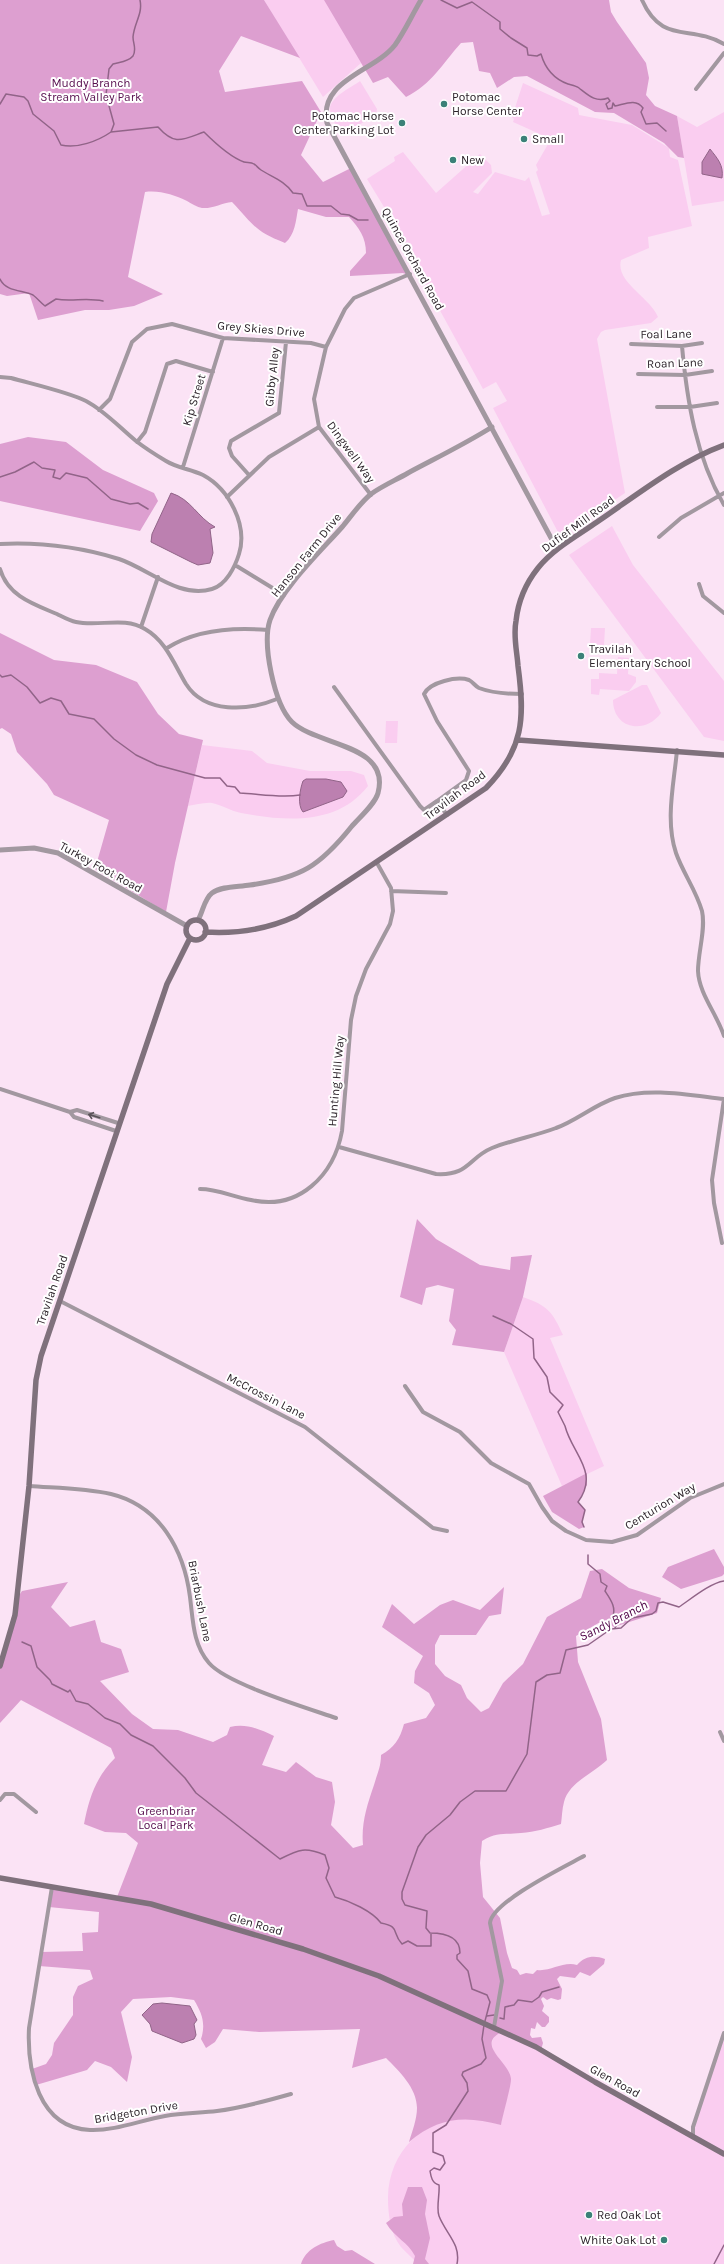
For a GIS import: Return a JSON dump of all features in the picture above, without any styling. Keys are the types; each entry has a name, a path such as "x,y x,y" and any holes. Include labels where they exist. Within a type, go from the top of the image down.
{"main road":[{"name":"Dufief Mill Road","path":"518,740 521,726 522,694 515,638 517,613 527,585 538,568 557,549 636,496 700,456 724,445"},
{"path":"518,740 677,750 724,755"},
{"name":"Travilah Road","path":"205,932 223,933 269,926 284,922 312,907 486,788 499,774 513,753 518,740"},
{"path":"192,920 198,920 204,924 205,932 200,939 190,938 186,932 187,926 192,920"},
{"name":"Travilah Road","path":"0,1666 14,1615 29,1486 36,1380 41,1356 118,1123 167,984 190,938"},
{"name":"Glen Road","path":"0,1878 151,1904 303,1949 379,1976 480,2020 536,2047 594,2082 724,2154"}],"street":[{"name":"Quince Orchard Road","path":"421,0 395,45 387,53 346,81 334,92 327,104 326,117 339,146 410,274 557,549"},
{"path":"642,0 648,12 662,26 677,32 709,37 724,44"},
{"path":"696,89 724,53"},
{"name":"Dingwell Way","path":"370,495 319,427 314,399 326,347 345,309 354,298 410,274"},
{"name":"Grey Skies Drive","path":"99,410 110,398 132,342 146,329 172,324 223,338 311,343 326,347"},
{"name":"Kip Street","path":"183,467 223,338"},
{"name":"Gibby Alley","path":"249,475 232,456 229,448 231,441 279,413 286,342"},
{"name":"Foal Lane","path":"631,344 682,346 702,343"},
{"path":"682,346 690,407 700,456 718,496 724,505"},
{"path":"137,442 145,432 167,364 176,361 213,372"},
{"name":"Roan Lane","path":"638,374 685,375 712,371"},
{"path":"0,377 11,378 86,401 137,442 168,463 205,476 227,497 241,527 242,542 235,565 224,581 214,589 200,592 182,590 158,577 120,560 80,549 47,544 0,544"},
{"path":"657,407 690,407 717,403"},
{"path":"227,497 269,457 319,427"},
{"name":"Hanson Farm Drive","path":"198,920 208,898 216,891 282,880 309,869 327,855 378,794 379,778 372,761 364,754 318,737 298,727 288,718 277,699 273,684 268,630 270,619 284,595 370,495 492,427"},
{"path":"659,537 681,518 724,493"},
{"path":"235,565 284,595"},
{"path":"0,569 7,584 16,594 76,622 118,622 141,627 167,648 187,686 197,697 214,704 230,708 250,707 277,699"},
{"path":"141,627 158,577"},
{"path":"699,584 703,596 724,613"},
{"path":"167,648 183,639 208,631 242,628 268,630"},
{"path":"334,687 424,810 466,780 469,772 436,720 424,694 426,690 430,686 458,679 470,680 480,688 522,694"},
{"path":"677,750 671,815 672,836 676,852 697,896 702,913 698,972 700,984 724,1036"},
{"path":"437,801 447,816"},
{"name":"Turkey Foot Road","path":"0,850 34,848 58,853 187,926"},
{"name":"Hunting Hill Way","path":"200,1189 211,1189 252,1201 278,1201 288,1198 314,1184 332,1163 339,1147 355,1003 366,969 390,924 393,902 391,891 377,863"},
{"path":"391,891 446,893"},
{"path":"0,1089 70,1112 74,1117 116,1131"},
{"path":"339,1147 436,1174 449,1175 464,1169 487,1150 557,1128 616,1098 633,1094 672,1093 724,1099 712,1180 722,1243"},
{"path":"70,1112 77,1110 118,1123"},
{"name":"McCrossin Lane","path":"60,1302 305,1427 433,1528 447,1531"},
{"name":"Centurion Way","path":"405,1386 423,1412 460,1432 491,1463 529,1484 542,1507 557,1525 586,1540 612,1542 636,1535 690,1498 724,1484"},
{"name":"Briarbush Lane","path":"29,1486 111,1494 132,1502 148,1512 173,1539 183,1560 188,1580 195,1638 208,1662 219,1672 235,1680 336,1718"},
{"path":"720,1732 724,1741"},
{"path":"0,1800 5,1794 14,1794 36,1812"},
{"path":"494,2027 502,1981 490,1923 493,1914 507,1901 584,1856"},
{"name":"Bridgeton Drive","path":"52,1887 30,2023 28,2046 32,2069 41,2099 56,2117 74,2127 92,2130 166,2116 240,2107 291,2094"},
{"path":"693,2136 693,2127 724,2033"}],"shaded area":[{"path":"264,0 419,0 363,67 361,63 323,97"},
{"path":"360,81 377,109 376,114 342,136 331,116 331,105 337,96"},
{"path":"523,83 578,108 579,115 632,125 669,148 670,157 678,160 692,226 648,237 649,248 621,260 623,275 654,310 658,317 651,323 605,330 601,332 597,339 625,493 562,535 559,534 493,408 507,401 496,382 483,389 420,274 422,272 420,269 418,270 395,225 367,179 395,161 394,157 403,152 436,193 480,154 491,165 492,173 473,192 478,194 495,172 525,181 529,177 542,216 550,214 536,172 538,170 536,165 551,139 513,122 514,119 512,117"},
{"path":"724,112 724,201 692,206 677,116 697,127"},
{"path":"710,149 721,165 722,178 702,174 702,162"},
{"path":"171,493 184,500 215,527 210,529 213,553 210,563 198,565 151,542 152,534"},
{"path":"612,526 633,565 724,681 724,741 704,737 569,555"},
{"path":"591,628 605,628 604,645 590,644"},
{"path":"618,657 629,658 628,674 636,677 636,682 629,691 600,689 599,695 591,694 591,679 599,679 599,673 617,674"},
{"path":"642,685 647,685 661,713 647,724 631,726 624,723 618,717 614,710 613,700"},
{"path":"386,721 398,721 397,743 385,743"},
{"path":"202,745 252,751 267,763 310,771 351,771 364,775 368,786 355,799 341,808 326,814 309,818 292,819 258,816 237,812 212,803 188,806"},
{"path":"306,779 326,779 341,782 347,791 343,797 303,812 300,805 300,797 303,781"},
{"path":"523,1297 544,1307 556,1320 563,1335 550,1338 604,1466 562,1486 504,1352"},
{"path":"162,2003 190,2006 197,2020 194,2024 196,2035 194,2039 182,2043 152,2031 150,2024 142,2015 153,2004"},
{"path":"504,2031 692,2136 693,2127 724,2033 724,2264 418,2264 403,2249 394,2236 388,2210 390,2180 395,2164 414,2138 428,2128 443,2121 459,2118 477,2118 501,2125 510,2079 492,2047 492,2041 496,2036"}],"green space":[{"name":"Muddy Branch Stream Valley Park","path":"0,0 264,0 300,58 241,36 219,71 225,92 302,81 321,112 301,155 323,182 351,168 411,276 403,273 350,276 350,271 366,253 366,247 361,233 349,217 326,217 298,209 293,232 285,243 260,231 232,202 210,208 202,208 167,194 145,192 128,277 163,294 134,306 109,310 85,310 38,320 29,293 7,296 0,294"},
{"path":"324,0 609,0 611,12 646,63 649,78 646,95 655,106 677,116 684,158 678,157 664,143 614,113 595,112 527,76 514,77 497,88 490,73 479,71 473,42 461,43 430,80 406,97 388,77 373,83"},
{"path":"28,437 66,442 103,470 154,493 158,501 140,531 0,501 0,444"},
{"path":"0,633 54,660 96,665 137,682 158,714 179,734 203,740 175,863 166,912 95,869 109,820 54,795 47,784 17,752 11,734 2,728 0,729"},
{"path":"417,1219 436,1239 480,1265 510,1270 511,1257 532,1255 523,1297 504,1352 452,1345 456,1330 449,1321 454,1289 438,1285 426,1288 422,1305 400,1297"},
{"path":"587,1473 587,1485 578,1502 585,1510 582,1522 584,1527 579,1529 552,1512 543,1496"},
{"path":"714,1549 724,1567 724,1574 722,1576 681,1589 662,1577 668,1567"},
{"name":"Greenbriar Local Park","path":"602,1569 629,1588 661,1598 657,1613 614,1627 602,1621 576,1636 578,1662 601,1719 607,1760 582,1778 571,1789 564,1802 561,1824 531,1832 492,1836 482,1841 480,1863 483,1897 500,1918 507,1953 512,1968 517,1970 520,1975 526,1973 533,1974 537,1970 547,1970 567,1964 577,1965 586,1958 590,1957 605,1959 604,1964 590,1976 580,1972 575,1978 560,1976 557,1979 562,1989 561,1999 558,2000 551,1998 547,2000 543,1997 541,1999 544,2006 542,2011 549,2017 549,2022 545,2027 542,2027 537,2022 535,2029 531,2028 530,2035 532,2038 541,2037 543,2043 541,2050 504,2031 495,2036 492,2042 492,2047 505,2066 511,2079 501,2125 476,2120 452,2120 431,2127 409,2142 417,2112 416,2101 411,2087 386,2058 352,2068 360,2029 259,2032 223,2029 215,2042 206,2048 201,2039 203,2028 202,2019 194,2000 171,1997 133,1999 121,2012 132,2057 127,2082 111,2067 95,2061 87,2070 36,2085 32,2069 46,2064 52,2055 54,2043 73,2015 73,1997 78,1986 93,1979 90,1970 39,1966 41,1952 83,1951 82,1933 98,1932 99,1912 49,1907 52,1887 117,1897 138,1843 126,1833 105,1832 84,1824 88,1805 94,1788 108,1765 115,1758 111,1748 21,1700 0,1723 0,1666 16,1600 22,1591 68,1582 51,1607 70,1627 95,1620 101,1642 121,1649 129,1672 100,1681 132,1714 153,1729 178,1730 213,1742 227,1735 230,1727 236,1726 252,1727 274,1736 262,1765 286,1772 296,1762 316,1777 332,1782 335,1802 331,1825 353,1848 363,1845 365,1815 380,1767 381,1755 390,1749 396,1742 401,1734 404,1724 426,1718 435,1705 429,1693 414,1683 415,1671 423,1656 382,1627 392,1604 414,1624 440,1605 453,1600 480,1610 504,1587 501,1614 489,1616 476,1635 440,1635 435,1645 435,1664 445,1676 461,1685 467,1698 481,1712 489,1708 503,1683 523,1664 547,1617 581,1598 590,1571"},
{"path":"408,2187 422,2187 427,2200 425,2214 430,2238 425,2259 429,2264 413,2264 415,2256 412,2251 393,2233 386,2223 394,2217 403,2216 402,2204"},
{"path":"334,2240 337,2246 345,2251 352,2250 375,2264 301,2264 306,2254 314,2248"}],"waterway":[{"path":"0,104 6,94 24,97 28,101 33,114 54,131 61,145 80,145 100,138 111,132 114,124 106,95 109,69 113,64 124,62 133,56 135,49 133,37 141,5 140,0"},
{"path":"441,0 457,8 472,2 500,22 500,29 527,48 528,55 537,56 541,54 545,64 558,79 578,87 589,96 596,99 600,100 608,98 610,101 606,104 608,109 612,108 613,103 615,106 630,102 637,103 643,108 641,112 646,124 657,123 666,131"},
{"path":"111,132 158,127 169,137 179,140 204,132 233,157 244,162 254,164 261,170 282,182 293,193 302,194 307,206 331,206 341,214 349,215 358,220 368,220"},
{"path":"0,279 10,288 33,295 45,306 56,299 91,299 103,301"},
{"path":"0,477 15,472 34,462 42,468 55,470 53,477 60,479 66,473 87,478 111,499 130,504 138,503 148,509"},
{"path":"0,675 2,677 11,675 27,687 40,703 51,698 61,701 69,714 94,719 114,739 136,755 157,765 205,778 220,778 227,786 235,787 240,793 278,796 300,795"},
{"path":"493,1316 511,1324 533,1339 534,1358 547,1377 550,1392 563,1405 558,1412 585,1472 586,1481 584,1491 578,1502 585,1510 582,1522 584,1527"},
{"path":"588,1555 588,1564 600,1574 601,1582 607,1586 605,1591 614,1608 612,1619 618,1622 615,1628"},
{"name":"Sandy Branch","path":"485,2021 490,2002 487,1995 472,1989 468,1971 457,1959 457,1955 460,1953 457,1943 454,1939 446,1935 430,1933 426,1928 427,1911 405,1905 402,1899 402,1892 418,1847 426,1835 450,1815 460,1802 475,1791 506,1791 527,1754 536,1682 547,1675 560,1673 566,1650 588,1645 611,1629 621,1628 632,1618 652,1614 656,1611 658,1603 663,1602 679,1607 707,1588 724,1581"},
{"path":"22,1642 31,1646 37,1667 52,1684 68,1692 70,1690 76,1701 88,1704 105,1718 120,1724 131,1735 153,1746 185,1778 196,1793 280,1859 302,1850 325,1855 329,1868 326,1878 335,1897 360,1907 372,1914 381,1923 394,1928 402,1944 408,1941 417,1946 431,1946 431,1934"},
{"path":"500,2018 504,2019 505,2007 514,2005 518,2000 532,2002 539,1997 542,1992 559,1987"},
{"name":"Sandy Branch","path":"487,2016 494,2015"},
{"name":"Sandy Branch","path":"457,2264 458,2257 455,2245 438,2213 439,2185 433,2181 430,2173 430,2171 434,2168 440,2170 445,2163 443,2156 433,2152 433,2133 446,2125 468,2091 467,2083 462,2075 463,2072 481,2064 486,2058 482,2039 484,2025"},
{"path":"714,2264 724,2245"}],"place":[{"name":"Potomac Horse Center","path":"444,104"},
{"name":"Potomac Horse Center Parking Lot","path":"402,123"},
{"name":"Small","path":"524,139"},
{"name":"New","path":"453,160"},
{"name":"Travilah Elementary School","path":"581,656"},
{"name":"Red Oak Lot","path":"589,2215"},
{"name":"White Oak Lot","path":"664,2240"}]}
